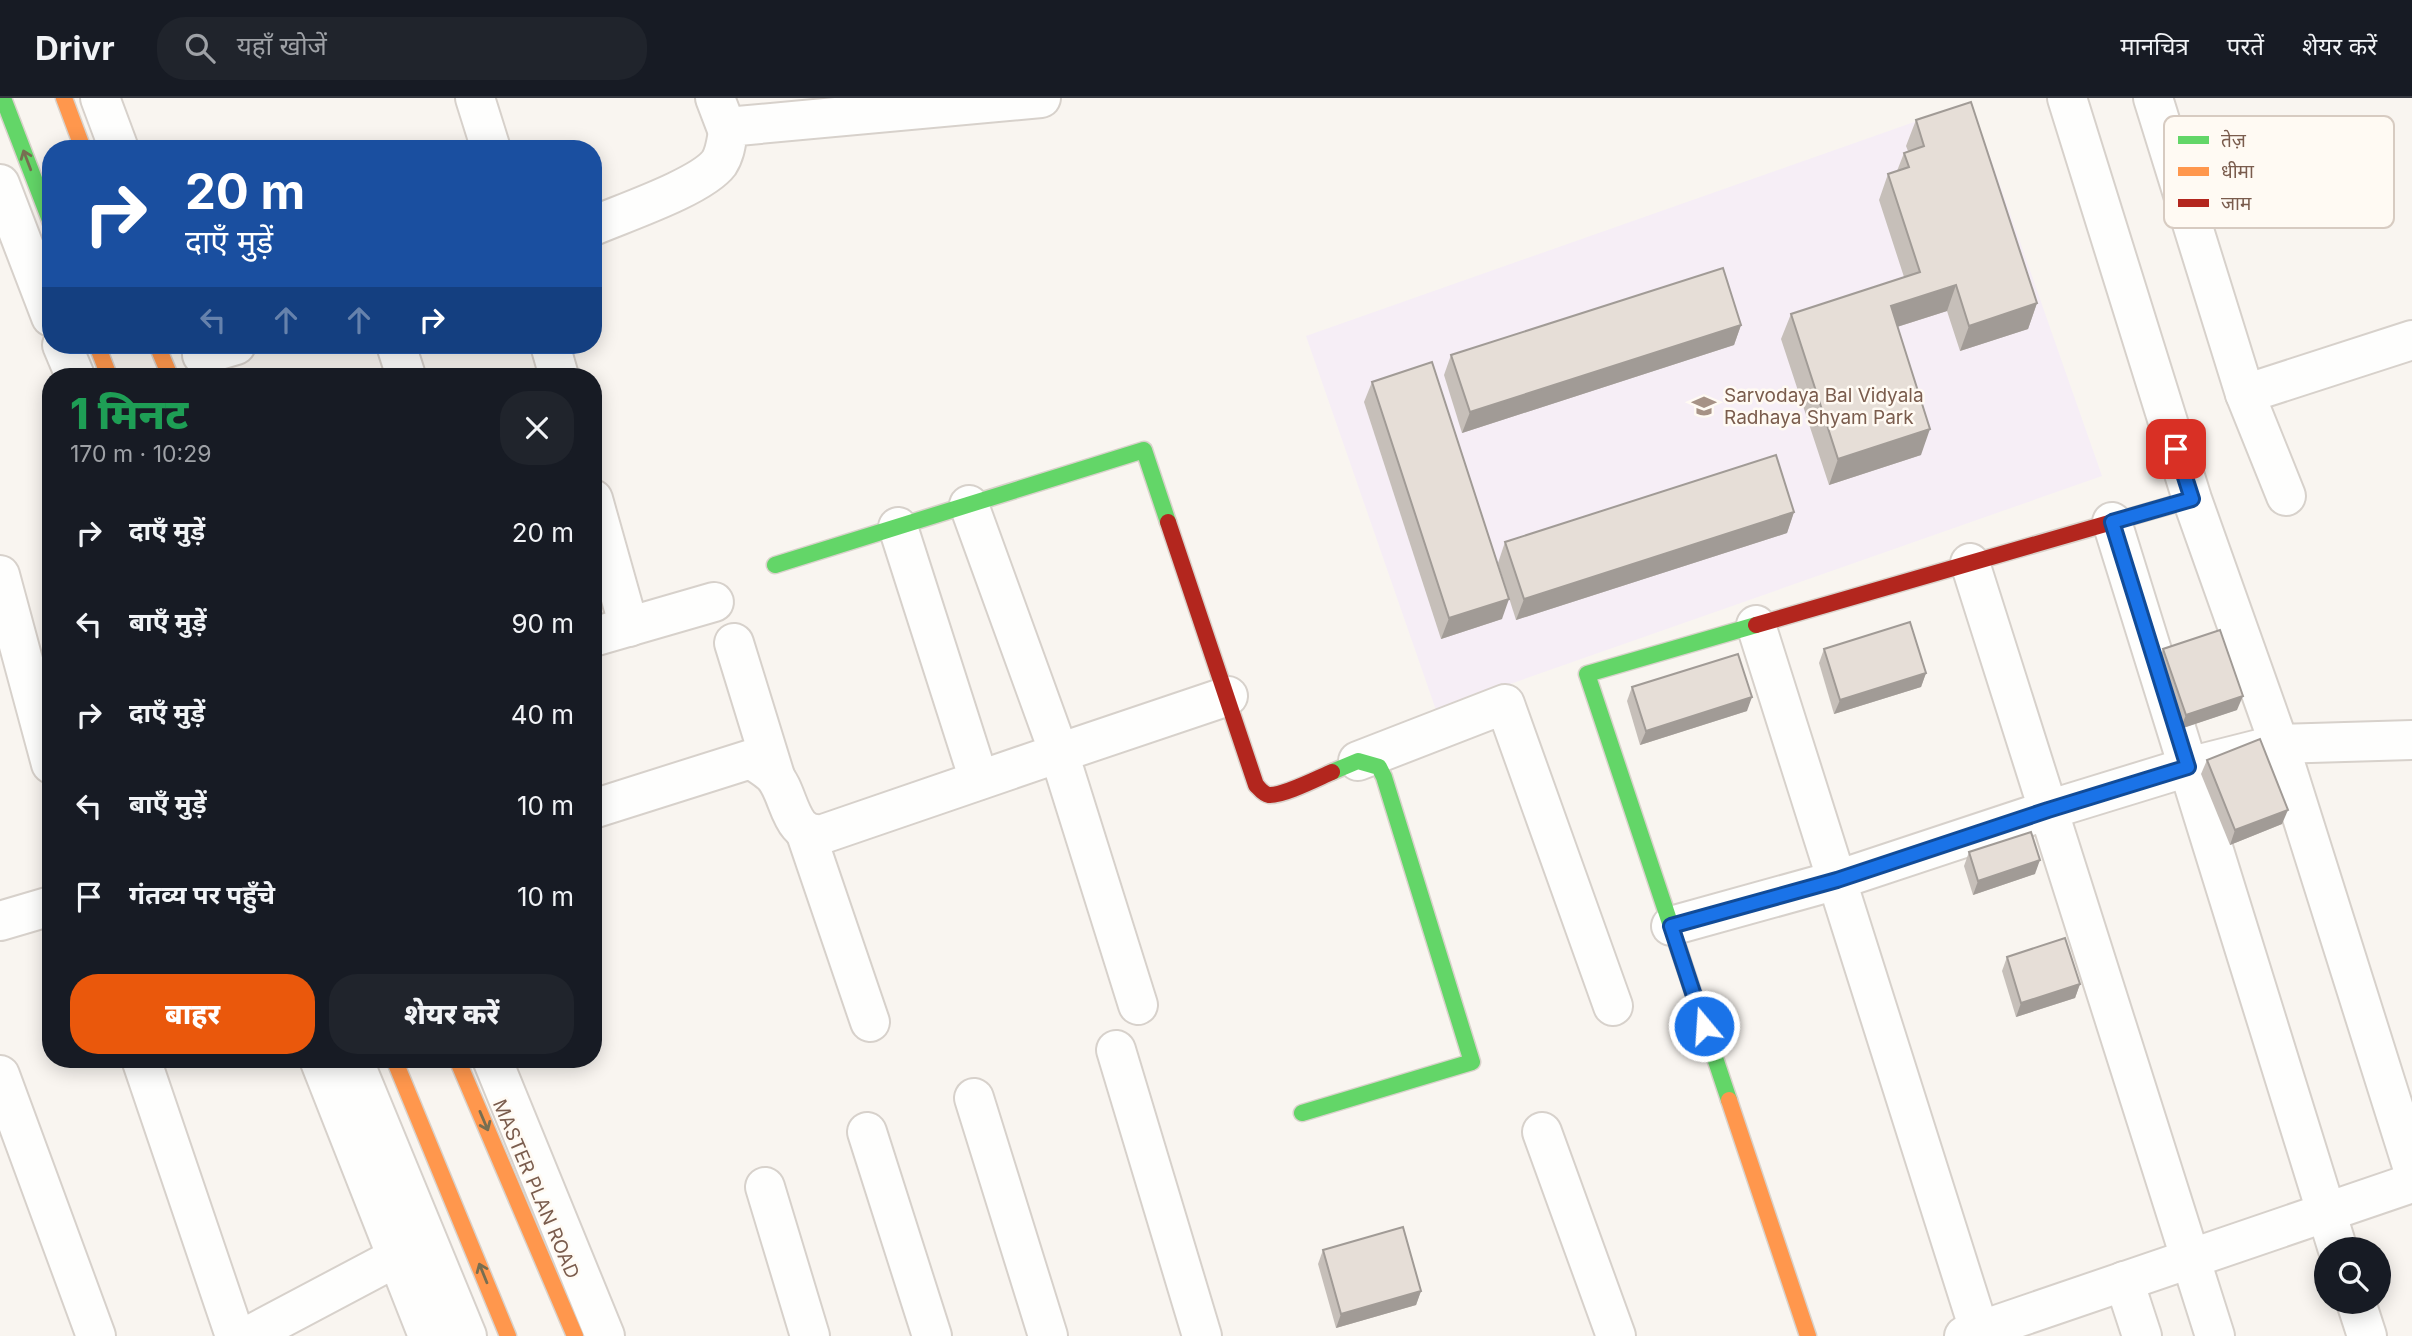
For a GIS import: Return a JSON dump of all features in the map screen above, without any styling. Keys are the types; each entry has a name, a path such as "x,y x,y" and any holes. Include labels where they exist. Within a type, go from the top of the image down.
{"street":[{"path":"4,98 42,199"},
{"path":"64,98 80,140"},
{"path":"100,98 116,140"},
{"path":"475,98 488,140"},
{"path":"722,115 738,126 1041,98"},
{"path":"2067,98 2192,499 2279,744 2412,1167"},
{"path":"2153,98 2164,133"},
{"path":"602,222 702,179 718,163 725,150 722,115"},
{"path":"0,184 42,294"},
{"path":"2193,228 2245,394 2286,496"},
{"path":"2245,394 2412,340"},
{"path":"775,565 1144,450 1253,777 1262,792 1270,795 1295,788 1505,704 1613,1006"},
{"path":"1808,1336 1587,674 2192,499"},
{"path":"969,505 1059,753 1138,1005"},
{"path":"2112,522 2334,1237"},
{"path":"898,527 979,780"},
{"path":"602,531 629,627"},
{"path":"1970,563 2215,1336"},
{"path":"0,575 42,731"},
{"path":"602,634 714,602"},
{"path":"1756,625 1837,880 1975,1334 2412,1183"},
{"path":"734,643 775,776 796,822 812,835 822,834 1228,696"},
{"path":"1671,926 1837,880 2188,767 2279,744 2412,740"},
{"path":"602,806 751,758 775,776"},
{"path":"1302,1113 1472,1062 1384,777 1378,768 1358,761"},
{"path":"805,831 870,1022"},
{"path":"0,921 42,909"},
{"path":"1116,1050 1202,1336"},
{"path":"144,1068 235,1336"},
{"path":"323,1068 428,1336"},
{"path":"358,1068 467,1336"},
{"path":"398,1068 508,1336"},
{"name":"MASTER PLAN ROAD","path":"461,1068 575,1336"},
{"path":"496,1068 605,1336"},
{"path":"0,1075 96,1336"},
{"path":"974,1098 1048,1336"},
{"path":"867,1132 932,1336"},
{"path":"1542,1132 1616,1336"},
{"path":"765,1187 810,1336"},
{"path":"248,1336 397,1257"},
{"path":"2124,1281 2142,1336"},
{"path":"2360,1314 2367,1336"}],"shaded area":[{"name":"Sarvodaya Bal Vidyala Radhaya Shyam Park","path":"1971,102 2102,476 1436,710 1306,336"}],"building":[{"path":"1971,102 2037,303 1969,326 1956,285 1891,306 1930,429 1838,459 1791,314 1920,272 1888,174 1909,167 1904,153 1924,146 1916,120"},
{"path":"1723,268 1741,325 1470,412 1451,355"},
{"path":"1432,362 1509,599 1449,618 1372,382"},
{"path":"1776,455 1794,512 1524,599 1505,542"},
{"path":"1910,622 1926,673 1840,700 1824,649"},
{"path":"2220,630 2243,696 2186,715 2163,649"},
{"path":"1738,654 1752,697 1646,731 1632,687"},
{"path":"2260,739 2288,810 2235,830 2207,760"},
{"path":"2031,832 2040,860 1978,881 1969,852"},
{"path":"2065,938 2080,984 2021,1003 2007,957"},
{"path":"1403,1227 1421,1291 1341,1314 1323,1250"}],"traffic: fast":[{"path":"3,98 42,200"},
{"path":"775,565 1144,450 1168,522"},
{"path":"1729,1100 1587,674 1756,625"},
{"path":"1302,1113 1472,1062 1384,777 1379,767 1358,761 1332,772"}],"traffic: slow":[{"path":"64,98 80,140"},
{"path":"100,354 106,368"},
{"path":"161,354 167,368"},
{"path":"398,1068 508,1336"},
{"path":"461,1068 575,1336"},
{"path":"1729,1100 1808,1336"}],"traffic: jam":[{"path":"1756,625 2192,499"},
{"path":"1168,522 1256,785 1265,794 1275,795 1332,772"}],"place":[{"name":"Sarvodaya Bal Vidyala Radhaya Shyam Park","path":"1704,406"}],"route":[{"path":"1704,1026 1671,926 1837,880 2188,767 2112,522 2192,499 2176,449"}]}
